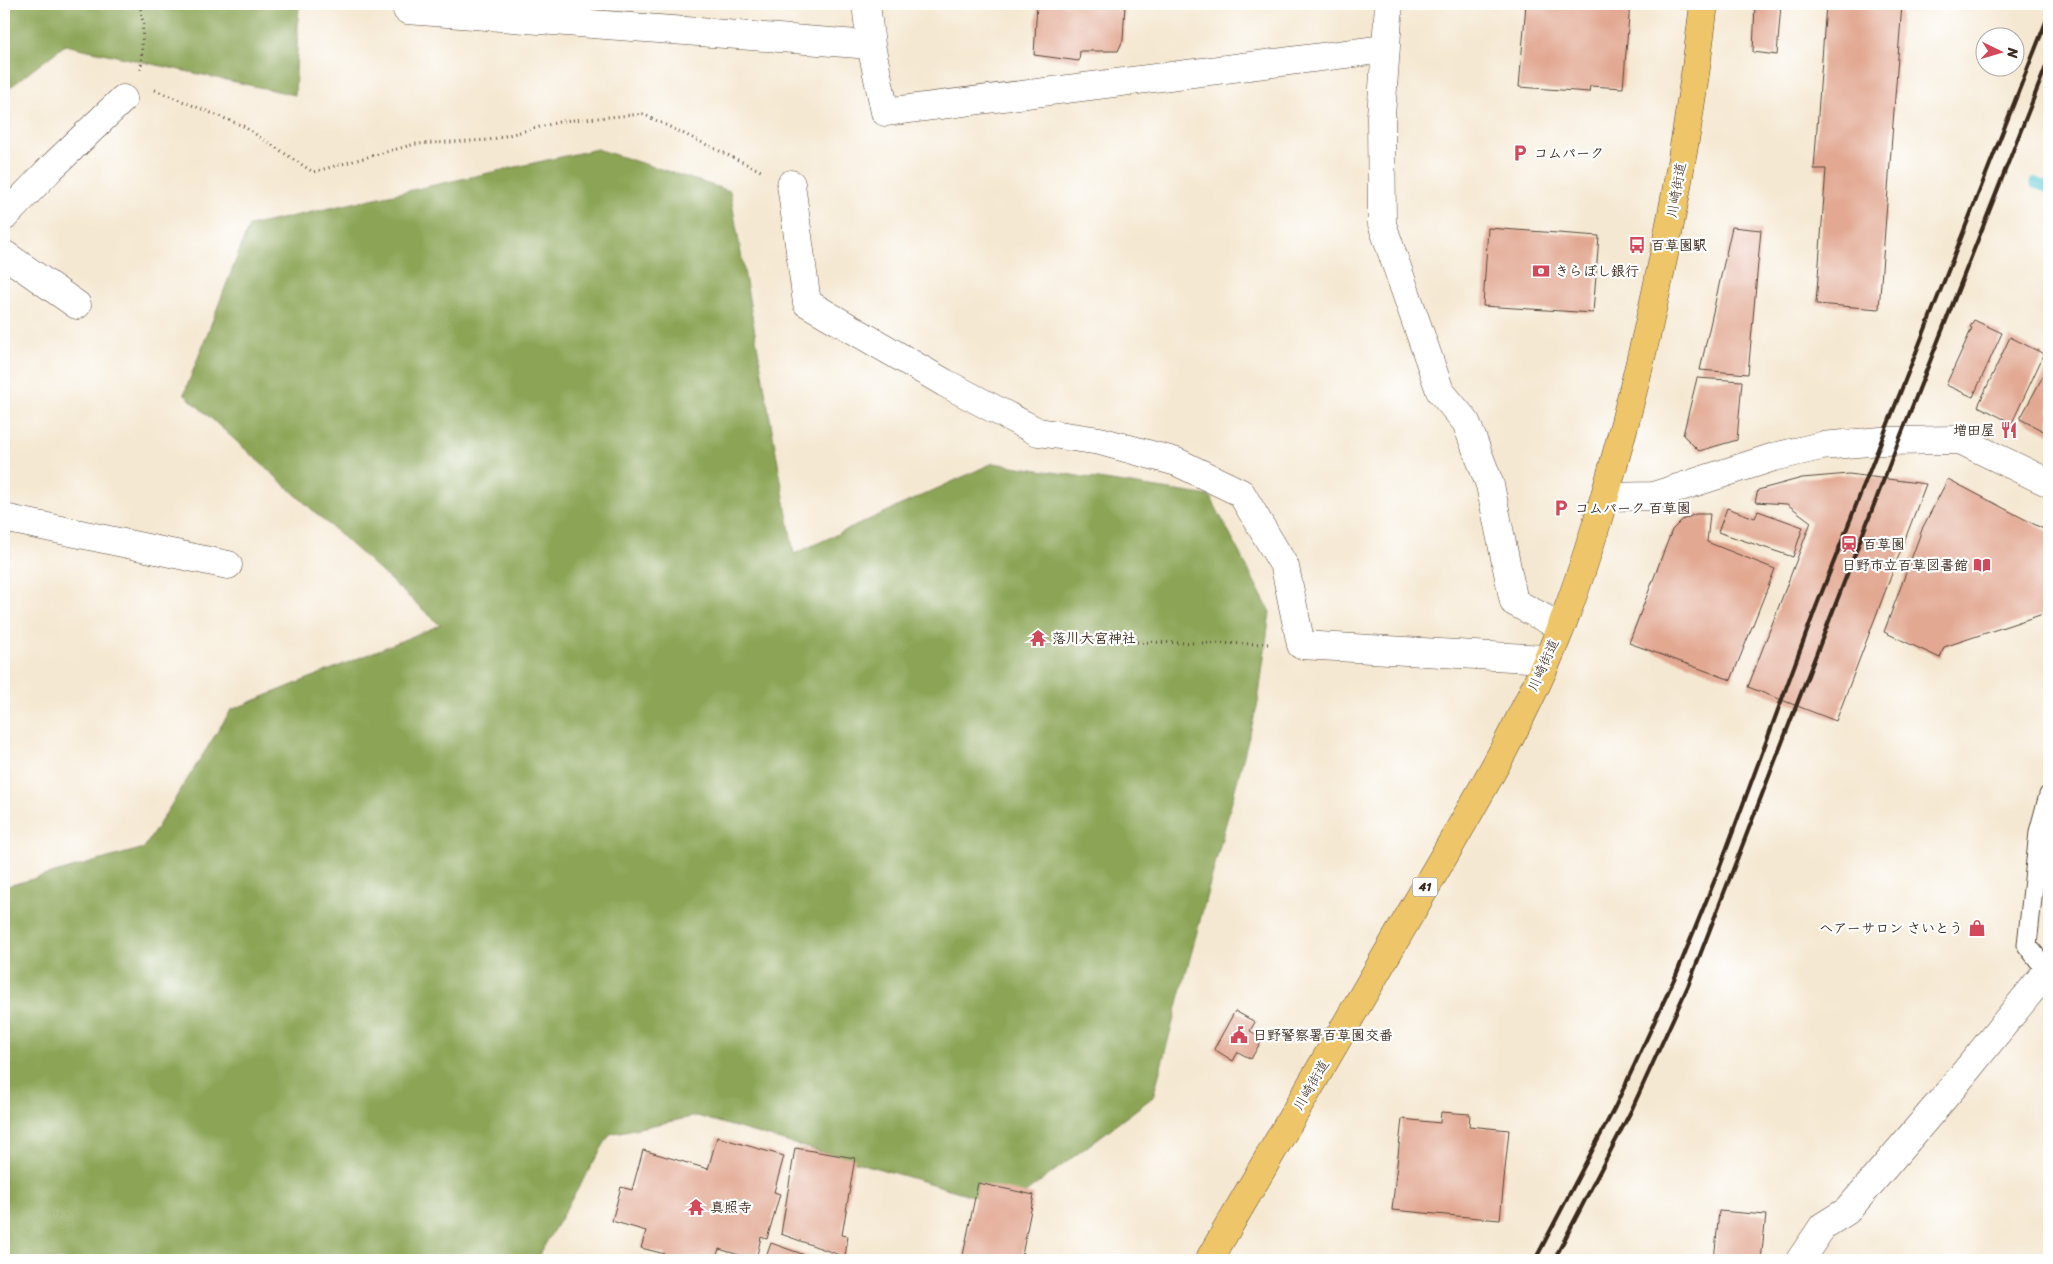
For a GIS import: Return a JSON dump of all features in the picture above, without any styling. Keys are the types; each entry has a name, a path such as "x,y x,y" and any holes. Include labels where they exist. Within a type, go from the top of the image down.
{"main road":[{"name":"川崎街道","path":"1209,1260 1474,804 1519,720 1561,627 1605,497 1643,351 1671,222 1694,86 1704,4"}],"street":[{"path":"407,4 407,10 530,12 871,45"},
{"path":"866,4 871,45 885,112 1385,50"},
{"path":"1388,4 1381,116 1382,224 1440,391 1466,422 1490,485 1514,602 1561,627"},
{"path":"4,217 51,168 123,99"},
{"path":"791,184 807,303 946,383 1038,432 1100,441 1177,462 1241,493 1285,567 1301,645 1546,659"},
{"path":"4,254 78,304"},
{"path":"1605,497 1653,496 1774,457 1821,446 1881,441 1960,440 2049,483"},
{"path":"4,518 228,565"},
{"path":"1800,1260 1823,1226 1847,1211 1953,1087 2048,971"}],"lane":[{"path":"2048,971 2027,944 2039,832 2049,795"}],"path":[{"path":"140,4 143,23 141,75"},
{"path":"149,87 243,126 313,172 415,144 489,140 563,121 643,114 723,154 791,184"},
{"path":"1067,641 1301,645"}],"green space":[{"path":"4,4 299,4 295,95 65,45 4,92"},
{"path":"597,149 730,191 794,554 993,463 1210,496 1270,612 1258,703 1153,1097 1008,1206 697,1116 610,1134 536,1260 4,1260 4,887 144,848 231,710 440,625 184,394 249,226"}],"building":[{"path":"1037,4 1125,4 1123,40 1118,51 1080,51 1079,61 1034,55"},
{"path":"1526,4 1630,4 1623,88 1590,86 1589,92 1519,87"},
{"path":"1755,4 1781,4 1777,55 1753,52"},
{"path":"1826,4 1902,4 1879,309 1816,304 1826,169 1814,169"},
{"path":"1732,227 1761,230 1748,374 1700,370"},
{"name":"きらぼし銀行","path":"1488,228 1599,236 1593,313 1483,306"},
{"path":"1974,320 2002,333 1973,397 1946,385"},
{"path":"2010,337 2044,354 2012,423 1978,406"},
{"path":"2049,365 2049,434 2020,419"},
{"path":"1697,378 1742,381 1737,440 1699,451 1683,435"},
{"path":"1849,474 1926,484 1836,721 1748,687 1811,522 1787,504 1755,502 1758,490 1802,478"},
{"path":"1948,479 2049,532 2049,612 1944,647 1940,658 1884,632 1923,527"},
{"path":"1727,508 1755,518 1758,511 1803,527 1793,557 1718,532"},
{"path":"1696,514 1710,514 1707,542 1775,569 1731,680 1629,643 1672,530 1682,520"},
{"name":"日野警察署百草園交番","path":"1235,1011 1255,1022 1250,1031 1263,1038 1251,1059 1238,1052 1233,1061 1214,1049"},
{"path":"1441,1112 1470,1114 1469,1126 1509,1130 1500,1220 1392,1210 1402,1119 1440,1123"},
{"name":"真照寺","path":"717,1137 784,1156 774,1192 780,1194 767,1239 761,1237 756,1260 719,1249 715,1260 663,1260 665,1254 641,1248 646,1231 612,1221 621,1187 632,1190 643,1150 708,1169"},
{"path":"795,1148 855,1158 842,1235 848,1236 845,1257 781,1234"},
{"path":"978,1183 1034,1195 1021,1260 962,1260"},
{"path":"1719,1211 1766,1215 1761,1260 1714,1260"},
{"path":"771,1243 819,1260 765,1260"}],"waterway":[{"path":"2035,183 2049,188"}],"railway":[{"path":"1535,1260 1615,1107 1676,975 1718,872 1816,607 2049,14"},
{"path":"1554,1260 1631,1111 1688,986 1899,440 2049,59"}],"place":[{"name":"コムパーク","path":"1520,153"},
{"name":"百草園駅","path":"1637,245"},
{"name":"きらぼし銀行","path":"1541,271"},
{"name":"増田屋","path":"2009,430"},
{"name":"コムパーク 百草園","path":"1561,508"},
{"name":"百草園","path":"1849,544"},
{"name":"日野市立百草図書館","path":"1982,565"},
{"name":"落川大宮神社","path":"1038,638"},
{"name":"ヘアーサロン さいとう","path":"1977,928"},
{"name":"日野警察署百草園交番","path":"1239,1035"},
{"name":"真照寺","path":"696,1207"}]}
